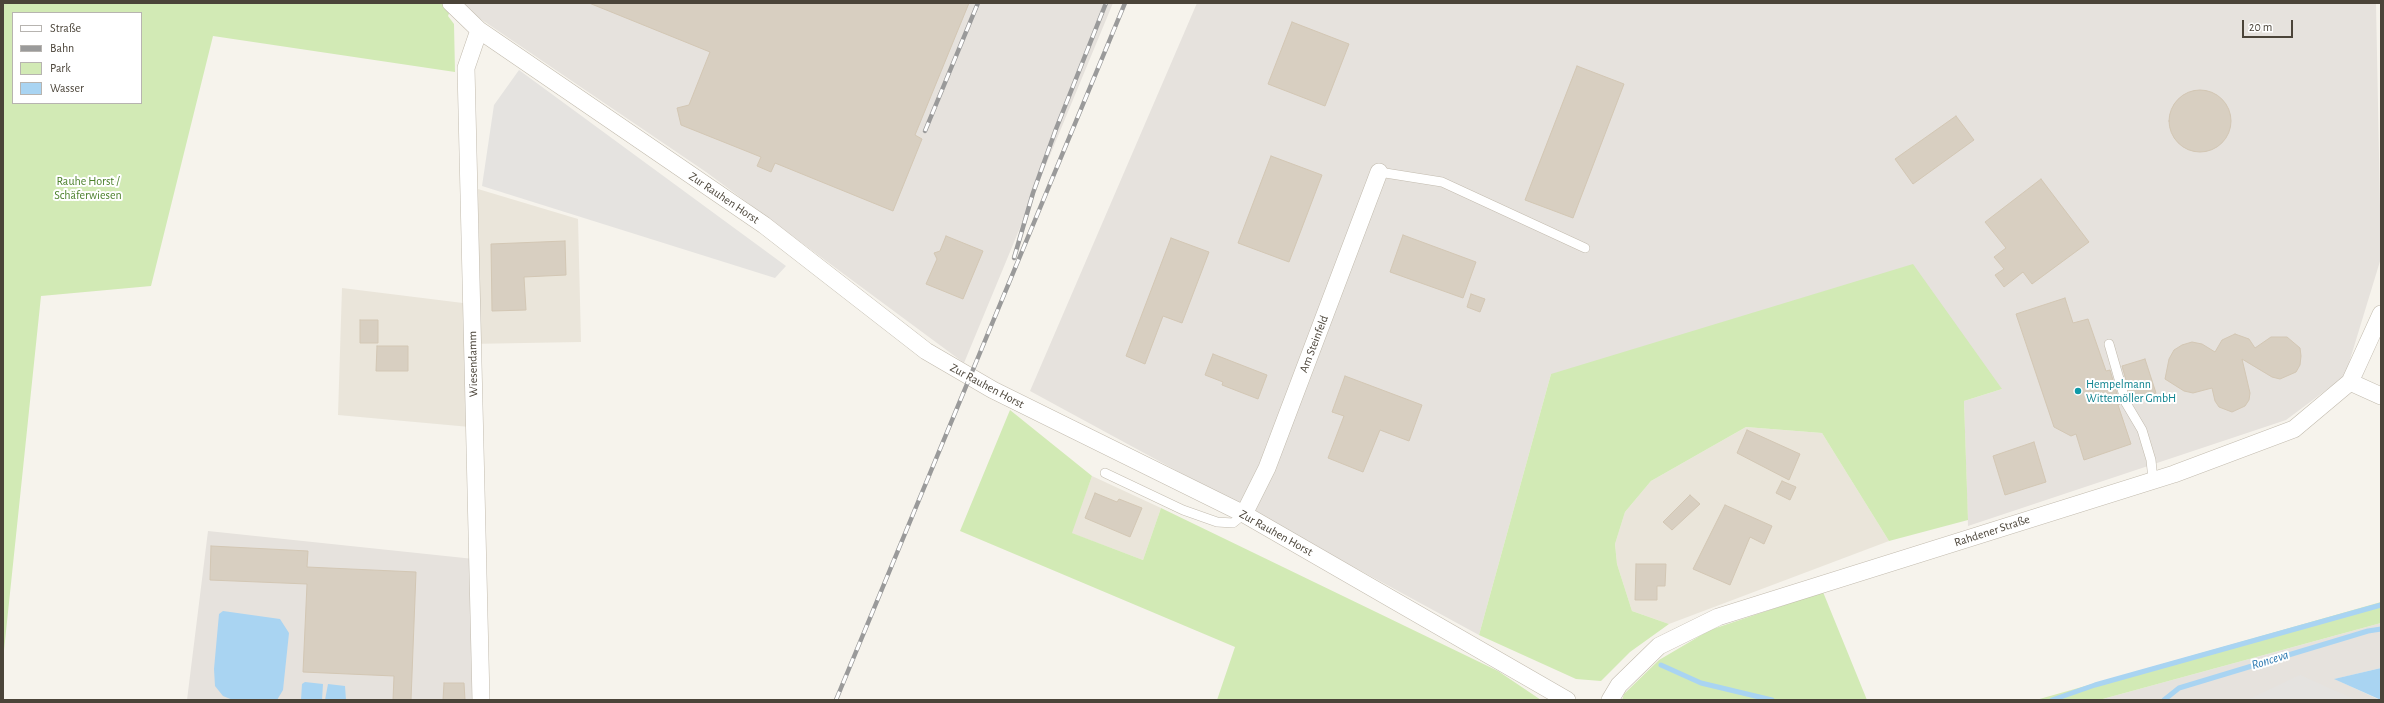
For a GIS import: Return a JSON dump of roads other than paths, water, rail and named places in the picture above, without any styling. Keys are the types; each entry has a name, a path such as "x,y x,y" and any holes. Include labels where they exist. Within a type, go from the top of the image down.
{"street":[{"name":"Zur Rauhen Horst","path":"451,3 479,30 764,225 926,351 993,390 1244,514 1568,700"},
{"name":"Wiesendamm","path":"479,30 466,68 481,700"},
{"name":"Am Steinfeld","path":"1244,514 1267,468 1379,172"},
{"path":"2381,314 2350,382 2381,396"},
{"name":"Rahdener Straße","path":"1610,700 1619,685 1659,646 1718,618 2153,480 2294,429 2350,382"}],"lane":[{"path":"1379,172 1442,182 1585,248"},
{"path":"2109,344 2126,402 2142,430 2151,460 2153,480"},
{"path":"1105,473 1183,510 1217,522 1233,523 1244,514"}],"water":[{"path":"223,611 280,619 289,633 283,690 277,700 233,700 223,696 215,686 214,669 219,614"},
{"path":"2381,668 2381,700 2334,679"},
{"path":"305,682 323,684 322,700 301,700 302,684"},
{"path":"328,684 345,686 346,700 325,700"}],"waterway":[{"path":"2052,700 2095,685 2381,605"},
{"name":"Ronceva","path":"2164,700 2179,688 2368,631 2381,629"},
{"path":"1661,665 1701,683 1772,700"}],"railway":[{"path":"925,131 978,3"},
{"path":"1014,258 1033,193 1056,129 1106,3"},
{"path":"836,700 1125,3"}],"place":[{"name":"Hempelmann Wittemöller GmbH","path":"2078,391"}],"park label":[{"name":"Rauhe Horst / Schäferwiesen","path":"88,188"}]}
